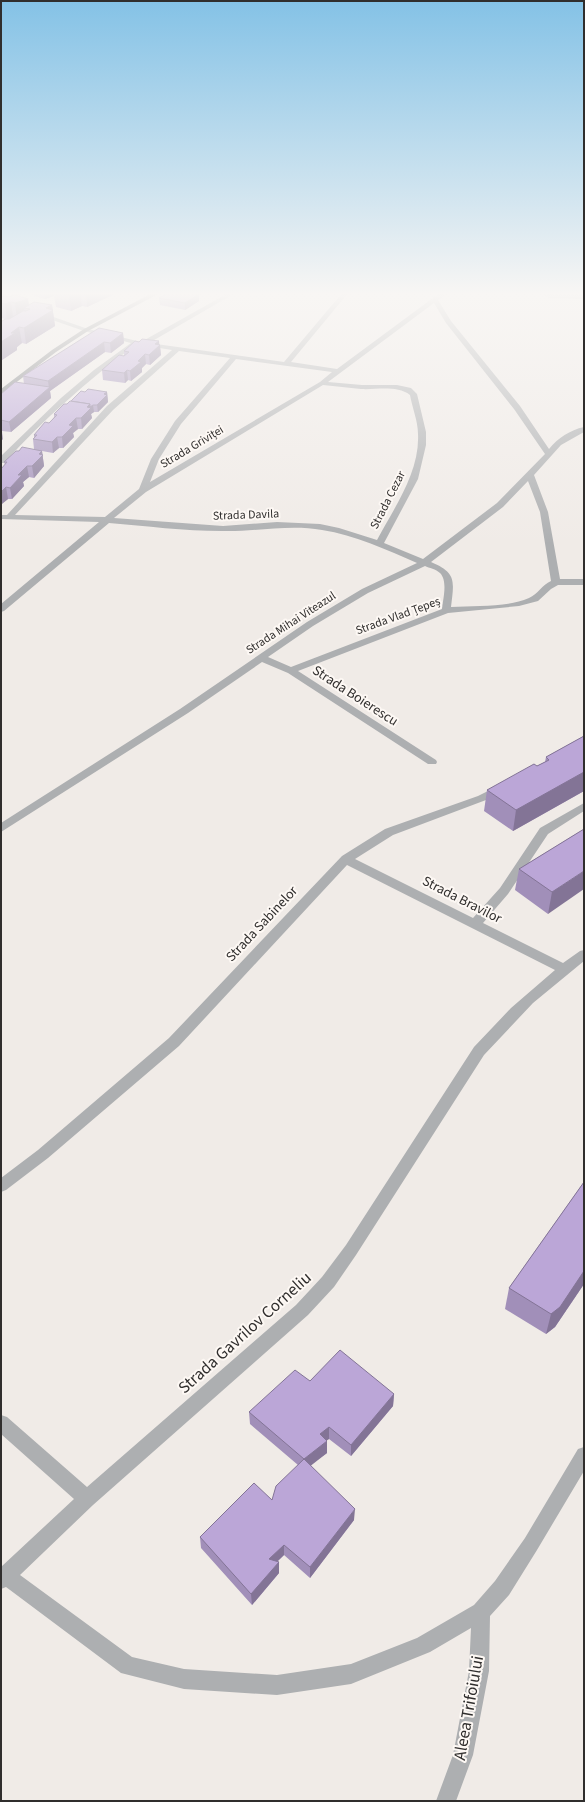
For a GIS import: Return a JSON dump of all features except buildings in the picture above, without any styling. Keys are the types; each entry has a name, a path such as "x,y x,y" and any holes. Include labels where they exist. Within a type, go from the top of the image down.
{"main road":[{"path":"1,383 10,376"},
{"path":"1,392 22,376"}],"street":[{"path":"1,461 62,399 90,376"},
{"path":"5,517 110,408 146,376"},
{"path":"143,490 156,460 178,423 218,376"},
{"name":"Strada Griviței","path":"1,609 143,490 331,376"},
{"path":"491,376 517,408 548,453"},
{"name":"Strada Cezar","path":"322,383 362,387 398,387 408,390 413,394 422,432 422,445 414,479 379,544"},
{"name":"Strada Mihai Viteazul","path":"1,828 184,711 310,624 365,591 424,563 500,505 530,475 558,443 574,433 584,429"},
{"path":"530,475 544,512 556,582 584,582"},
{"name":"Strada Davila","path":"5,517 107,520 195,528 308,526 336,530 379,544 442,570 447,575 448,582 446,610"},
{"name":"Strada Vlad Țepeș","path":"290,671 446,610 504,606 530,601 541,595 547,587 556,582"},
{"name":"Strada Boierescu","path":"261,658 290,671 432,762"},
{"name":"Strada Sabinelor","path":"1,1186 43,1154 174,1042 346,859 389,832 482,798 509,782"},
{"path":"475,924 504,891 544,831 584,806"},
{"name":"Strada Bravilor","path":"346,859 564,969"},
{"name":"Strada Gavrilov Corneliu","path":"3,1578 87,1499 302,1310 328,1282 351,1250 479,1051 492,1035 564,969 584,954"},
{"path":"1,1423 87,1499"},
{"path":"3,1578 128,1666 192,1679 276,1685 351,1674 423,1645 481,1612 502,1588 531,1544 584,1455"},
{"name":"Aleea Trifoiului","path":"446,1801 463,1755 477,1678 481,1612"}]}
